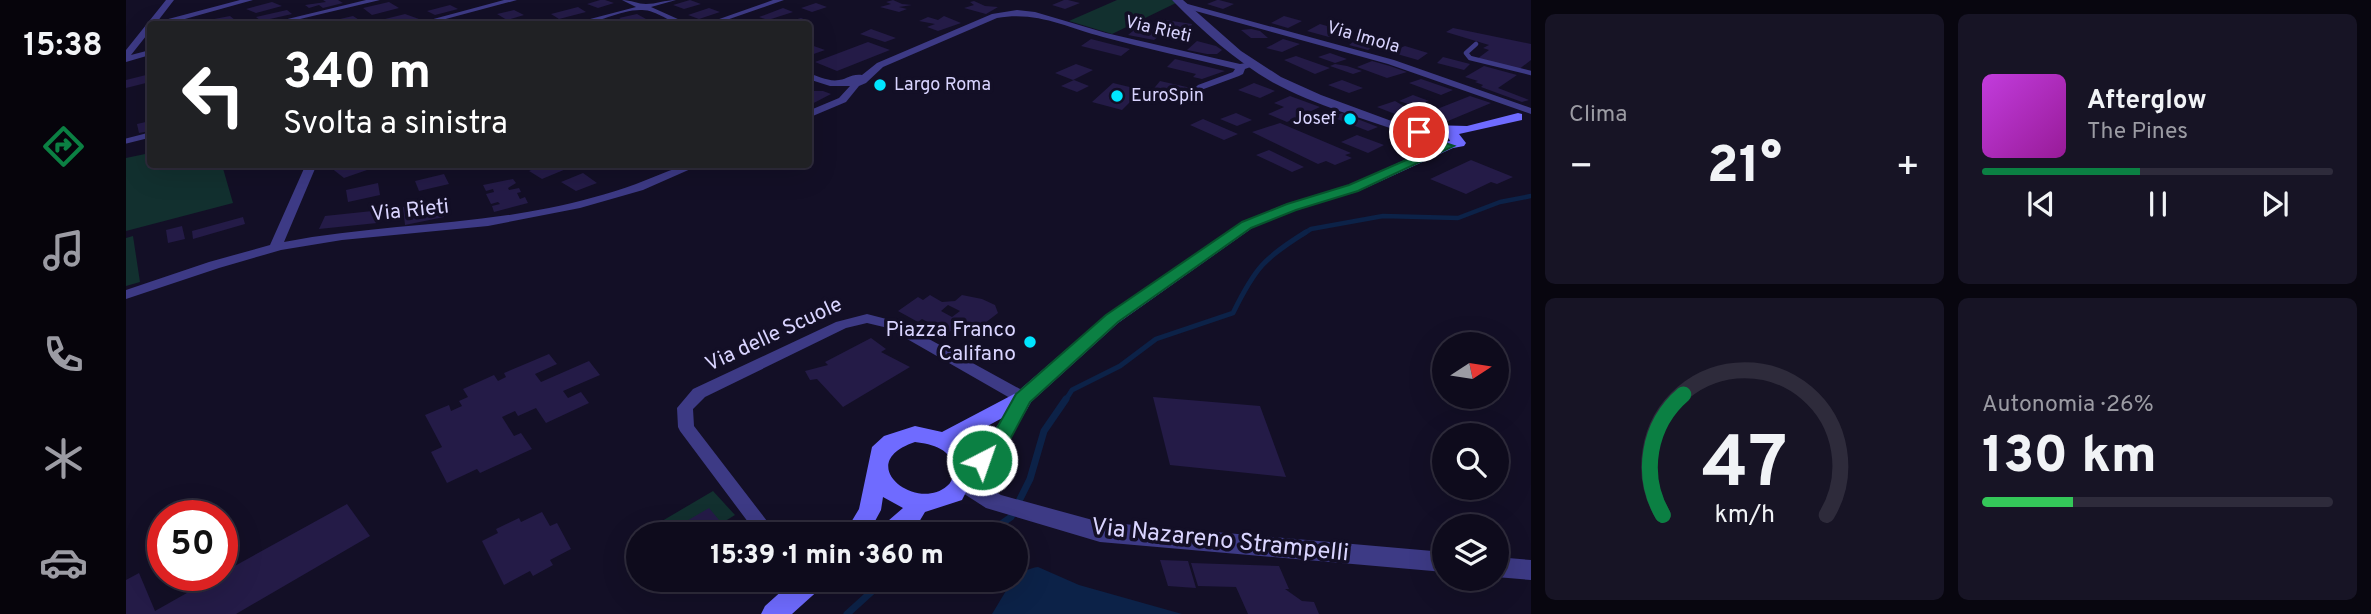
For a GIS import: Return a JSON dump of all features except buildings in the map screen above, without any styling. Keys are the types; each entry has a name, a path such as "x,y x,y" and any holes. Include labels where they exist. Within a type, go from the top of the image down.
{"main road":[{"path":"1421,134 1439,130 1467,130 1527,113"},
{"path":"943,441 1023,398 1112,319 1247,225 1291,207 1354,188 1527,113"},
{"path":"1439,130 1456,137 1454,144"},
{"path":"1421,134 1454,144"},
{"path":"1421,134 1425,148 1422,157"},
{"path":"876,473 892,494 919,503 947,498 957,491 964,476 999,442 1015,418 1023,398"},
{"path":"863,522 870,510 876,473 875,461 888,442 915,434 943,441 962,459 964,476"},
{"path":"905,522 919,503"},
{"path":"774,614 799,592"}],"street":[{"path":"155,21 170,0"},
{"path":"171,21 249,0"},
{"path":"285,21 376,0"},
{"path":"431,21 513,0"},
{"path":"626,0 678,21"},
{"path":"588,21 672,0"},
{"path":"718,21 780,0"},
{"path":"1185,3 1246,66 1298,90 1421,134"},
{"path":"1185,3 1256,60 1283,77 1421,134"},
{"name":"Via Imola","path":"1185,3 1382,59 1527,113"},
{"name":"Via Rieti","path":"812,113 845,99 853,92 855,82 880,65 997,15 1017,12 1032,13 1112,37 1246,66"},
{"path":"320,21 321,13"},
{"path":"126,57 147,31"},
{"path":"126,57 147,54"},
{"path":"1201,87 1236,74 1246,66"},
{"path":"812,77 830,83 855,82"},
{"path":"275,248 310,168"},
{"name":"Via Rieti","path":"126,296 275,248 317,240 460,226 566,209 638,189 688,168"},
{"name":"Via delle Scuole","path":"759,522 686,427 685,408 699,393 847,322 867,318 893,325 1023,398"},
{"name":"Via Nazareno Strampelli","path":"964,476 995,502 1100,532 1432,561"},
{"path":"1509,567 1531,570"}],"lane":[{"path":"1476,44 1466,53 1469,58 1531,73"},
{"path":"126,141 147,136"}],"green space":[{"path":"1117,0 1172,0 1176,3 1112,34 1069,21"},
{"path":"147,154 147,168 223,168 233,203 126,231 126,158"},
{"path":"133,236 140,282 126,286 126,238"},
{"path":"713,491 735,515 724,522 660,522"}],"water":[{"path":"1038,567 1079,585 1182,614 992,614 1005,592 1028,592 1030,569"}],"waterway":[{"path":"1303,234 1311,229 1383,216 1458,218 1500,202 1531,196"},
{"path":"1065,401 1072,390 1120,366 1156,339 1233,313 1262,265 1306,232"},
{"path":"1004,522 1011,517 1030,479 1044,431 1066,399"},
{"path":"847,614 871,592"}],"place":[{"name":"Largo Roma","path":"880,85"},
{"name":"EuroSpin","path":"1117,96"},
{"name":"Josef","path":"1350,119"},
{"name":"Piazza Franco Califano","path":"1030,342"}],"route":[{"path":"982,460 999,442 1015,418 1023,398 1112,319 1247,225 1291,207 1354,188 1448,146 1426,141 1419,136 1419,132"}]}
